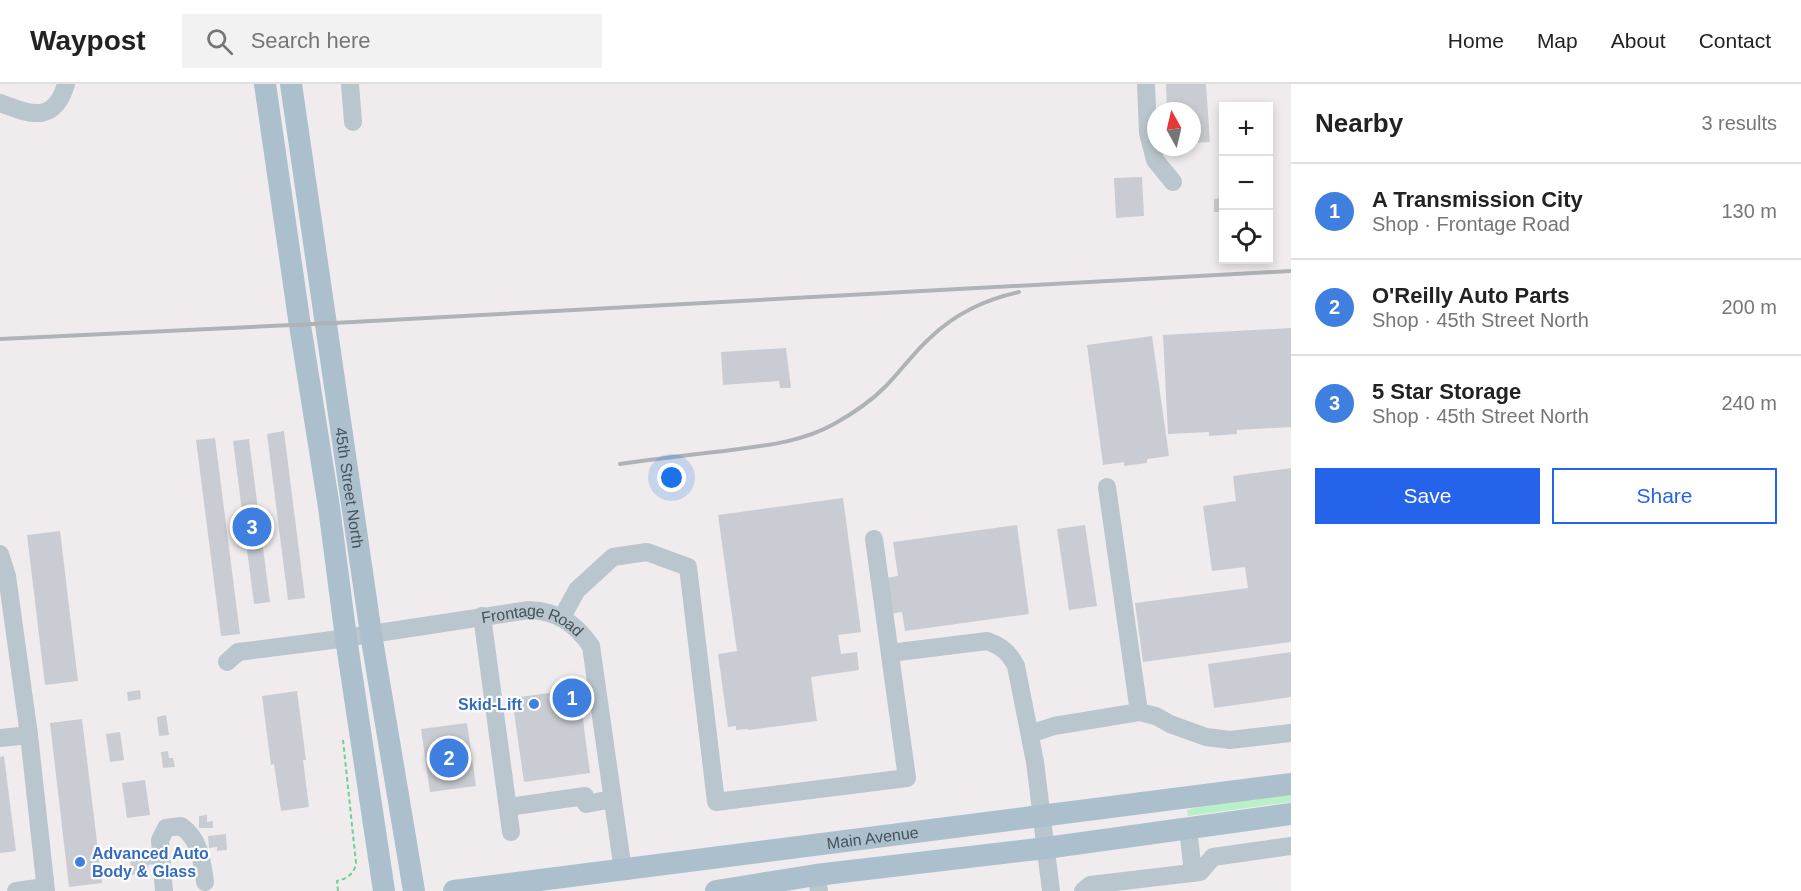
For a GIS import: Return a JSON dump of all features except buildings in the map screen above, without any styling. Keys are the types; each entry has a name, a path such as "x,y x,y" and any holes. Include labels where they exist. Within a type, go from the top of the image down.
{"main road":[{"name":"45th Street North","path":"265,84 384,891"},
{"name":"45th Street North","path":"291,84 370,634 414,891"},
{"name":"Main Avenue","path":"454,891 1291,784"},
{"name":"Main Avenue","path":"716,891 817,883 1291,814"}],"street":[{"path":"0,103 30,114 39,114 58,103 66,84"},
{"path":"350,84 353,122"},
{"path":"1146,84 1148,133 1155,160 1173,183"},
{"path":"1107,487 1139,712"},
{"path":"562,617 577,590 613,557 647,552 688,567 716,802 907,778 874,539"},
{"path":"0,554 7,576 29,735 46,889 16,891"},
{"name":"Frontage Road","path":"227,662 238,652 482,616 544,610 562,617 580,631 591,646 622,871"},
{"path":"482,616 511,832"},
{"path":"890,653 987,641 1000,646 1010,654 1016,666 1030,734 1051,891"},
{"path":"1030,734 1054,726 1139,712 1156,716 1170,724 1206,736 1230,740 1291,734"},
{"path":"0,738 29,735"},
{"path":"508,807 585,796 586,804 612,799"},
{"path":"164,891 160,840 166,828 181,826 187,831 201,853 205,882"},
{"path":"1188,828 1193,873"},
{"path":"1083,891 1090,885 1200,872 1213,857 1291,846"}],"path":[{"path":"338,891 337,881 349,877 356,867 342,731"}],"green space":[{"path":"1291,787 1291,802 1188,816 1187,810 1254,792"}],"railway":[{"path":"0,339 1291,271"},
{"path":"620,464 766,445 808,436 834,424 873,398 925,343 950,321 983,303 1019,292"}],"place":[{"name":"5 Star Storage","path":"252,527"},
{"name":"A Transmission City","path":"572,698"},
{"name":"Skid-Lift","path":"534,704"},
{"name":"O'Reilly Auto Parts","path":"449,758"},
{"name":"Advanced Auto Body & Glass","path":"80,862"}]}
